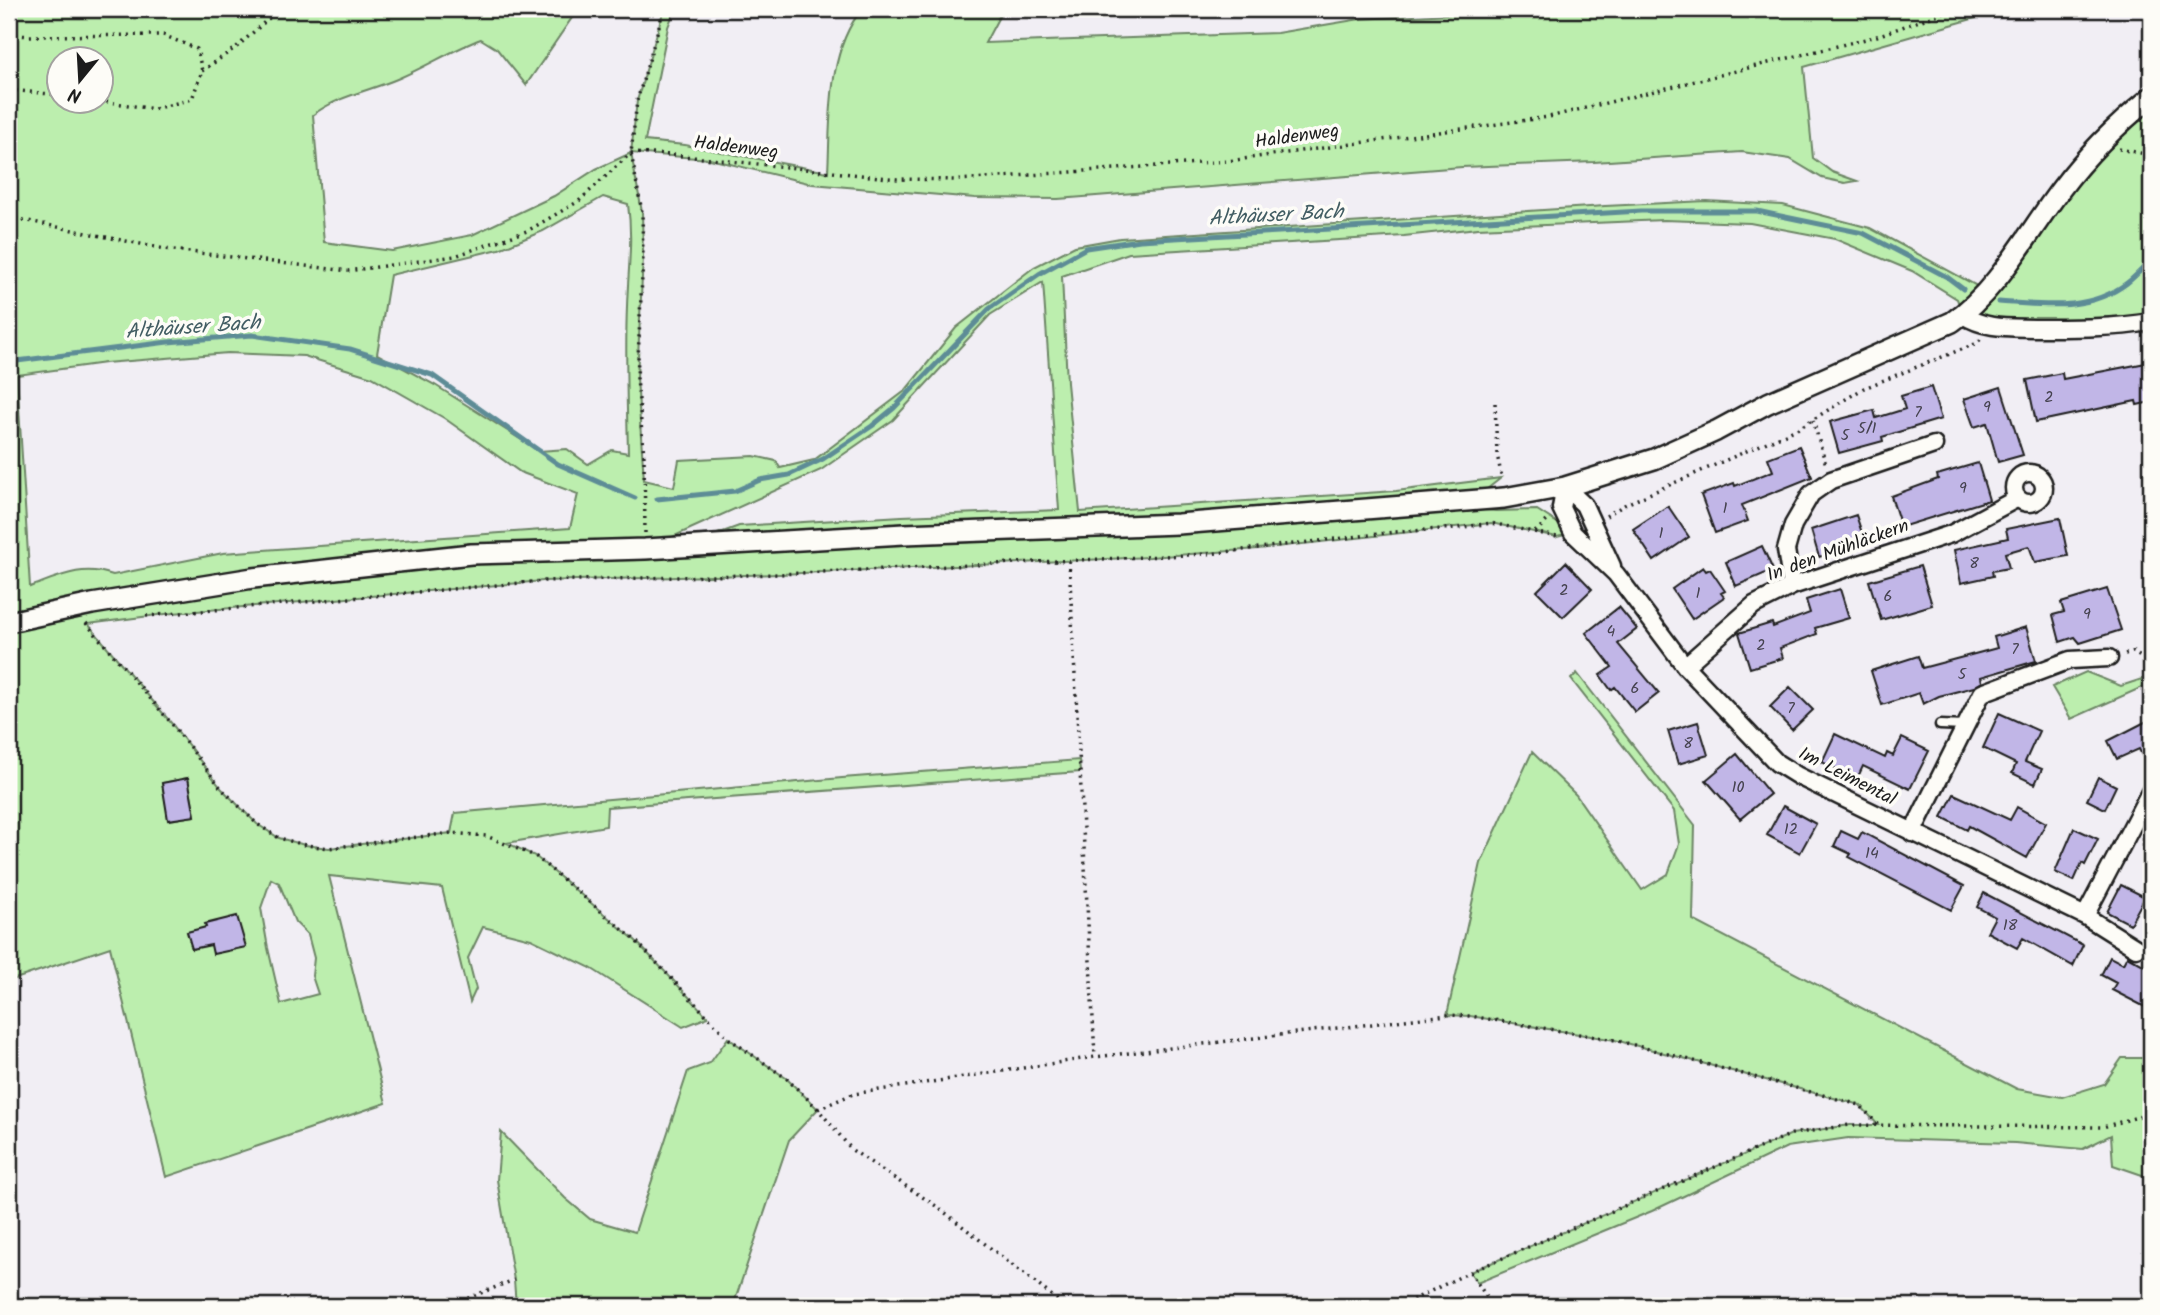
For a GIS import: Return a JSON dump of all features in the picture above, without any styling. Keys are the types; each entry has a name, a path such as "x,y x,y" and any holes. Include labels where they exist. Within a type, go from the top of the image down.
{"street":[{"path":"9,622 83,606 253,578 471,554 645,549 904,534 1178,524 1504,498 1565,487 1654,459 1716,431 1768,403 1952,323 1992,284 2062,187 2098,144 2151,97"},
{"path":"1963,315 1974,322 1995,327 2077,329 2151,322"},
{"path":"1792,586 1786,550 1794,525 1811,494 1831,480 1934,445"},
{"name":"Im Leimental","path":"1565,487 1584,505 1616,574 1685,666 1777,763 1912,833 2085,916 2136,948"},
{"name":"In den Mühläckern","path":"1685,666 1754,605 1792,586 1951,534 2018,499"},
{"path":"1912,833 1982,693 2070,660 2109,658"},
{"path":"2085,916 2151,790"}],"lane":[{"path":"1940,725 1965,726"}],"path":[{"path":"202,71 238,46 279,9"},
{"path":"645,514 637,378 643,257 642,212 631,153 637,101 664,9"},
{"name":"Haldenweg","path":"631,153 674,155 897,179 958,180 1228,161 1549,117 1874,37 1953,9"},
{"path":"9,34 163,36 197,49 202,71 192,99 154,109 116,103"},
{"path":"9,90 46,94"},
{"path":"2098,144 2151,156"},
{"path":"9,217 164,249 348,271 455,256 527,231 579,201 631,153"},
{"path":"1495,403 1497,454 1504,498"},
{"path":"1813,420 1831,480"},
{"path":"1069,561 1095,1057"},
{"path":"83,606 220,788 257,824 279,838 317,847 329,848 452,833 486,836 535,856 635,940 728,1038 786,1078 818,1109 852,1150 939,1208 1065,1306"},
{"path":"2109,658 2133,652 2145,660 2151,672"},
{"path":"818,1109 853,1094 1095,1057 1447,1015 1470,1016 1615,1040 1860,1105 1878,1125"},
{"path":"1400,1306 1470,1272 1792,1133 1850,1125 2103,1126 2151,1113"},
{"path":"1470,1272 1490,1302 1504,1306"},
{"path":"448,1306 514,1280"}],"green space":[{"path":"9,9 578,9 526,85 497,49 481,39 397,79 332,103 313,115 324,242 392,251 472,235 554,196 596,169 631,153 642,212 643,257 637,378 644,480 674,487 679,460 754,456 776,461 780,468 814,460 905,391 956,328 1034,267 1075,246 1120,238 1605,206 1706,201 1783,205 1870,228 1986,291 2021,245 2151,97 2151,322 2077,329 1963,315 1957,299 1912,271 1835,239 1750,223 1664,220 1478,228 1404,236 1129,253 1062,276 1067,383 1080,512 1396,491 1501,478 1487,489 1452,494 1421,505 1496,511 1537,510 1573,533 1557,537 1491,523 1258,549 1150,557 780,574 543,581 173,613 88,624 172,724 221,788 257,824 279,838 305,845 329,848 451,833 455,813 842,778 1079,760 1080,772 607,807 606,826 507,843 535,856 635,940 708,1017 683,1027 589,967 531,939 483,927 468,958 476,989 470,1002 442,888 329,876 386,1103 166,1177 110,947 9,981 9,594 12,593 9,534","holes":["603,197 628,204 628,453 612,450 588,464 567,449 539,451 435,385 377,354 390,275 499,249 543,231","1043,282 1059,510 739,526 682,547 648,548 821,470 893,420 990,315","228,353 304,356 372,377 444,418 520,472 578,494 570,528 223,553 113,575 81,571 61,575 30,587 17,375 105,363","188,778 195,816 169,820 162,783","271,879 279,883 295,922 308,935 314,958 312,976 318,994 281,1004 261,908"]},
{"path":"664,9 675,9 668,27 645,141 685,145 828,172 836,66 850,26 862,9 1003,9 985,43 1277,33 1360,19 1486,12 1496,9 2007,9 1804,67 1813,158 1832,172 1857,181 1845,183 1822,178 1790,159 1742,152 1462,167 1058,199 975,198 812,184 710,159 631,153 637,101"},
{"path":"2086,672 2121,686 2142,679 2145,686 2071,719 2052,687"},
{"path":"1577,673 1695,825 1693,920 2017,1089 2062,1097 2104,1084 2122,1058 2151,1058 2151,1178 2113,1165 2111,1135 2083,1149 2015,1143 1848,1138 1787,1147 1652,1211 1477,1283 1470,1272 1792,1134 1850,1125 1878,1125 1860,1105 1615,1040 1470,1016 1447,1015 1481,863 1532,752 1576,795 1642,890 1668,874 1679,844 1674,811 1571,679"},
{"path":"728,1038 786,1078 818,1109 789,1140 733,1306 516,1306 497,1180 501,1132 565,1198 590,1219 635,1232 688,1071 710,1063"}],"building":[{"path":"2151,362 2151,402 2137,405 2136,401 2036,422 2027,380 2062,373 2063,379"},
{"path":"1931,387 1941,419 1882,437 1883,441 1839,453 1830,422 1874,410 1876,418 1905,409 1901,396"},
{"path":"2001,387 2023,455 1998,462 1987,423 1974,427 1964,399"},
{"path":"1799,446 1812,477 1742,505 1748,521 1715,533 1701,495 1734,483 1735,486 1773,471 1768,458"},
{"path":"1978,463 1989,500 1901,527 1891,496 1938,479 1937,475"},
{"path":"1668,506 1689,537 1654,561 1633,529"},
{"path":"1856,515 1865,542 1819,557 1811,530"},
{"path":"2060,518 2068,556 2035,562 2029,546 2005,553 2009,568 1992,571 1993,576 1961,583 1954,550 2008,538 2006,529"},
{"path":"1762,546 1773,570 1736,586 1726,562"},
{"path":"1566,562 1592,589 1563,617 1537,591"},
{"path":"1920,566 1932,605 1881,620 1869,581"},
{"path":"1703,567 1706,571 1710,569 1725,591 1721,593 1724,597 1692,619 1672,589"},
{"path":"1840,589 1849,618 1815,628 1817,634 1780,648 1783,658 1750,668 1739,633 1772,623 1773,627 1810,613 1806,600"},
{"path":"2107,589 2121,630 2080,643 2075,637 2060,642 2053,615 2064,612 2061,603"},
{"path":"1619,607 1637,629 1618,644 1659,693 1635,712 1615,687 1611,690 1600,675 1612,667 1586,633"},
{"path":"2026,627 2036,661 1981,677 1982,682 1974,687 1939,696 1923,704 1919,693 1882,705 1871,671 1918,656 1922,668 1997,648 1994,637"},
{"path":"1790,687 1813,710 1792,730 1770,707"},
{"path":"1999,713 2039,731 2025,762 2042,769 2035,784 2012,773 2016,764 1983,748"},
{"path":"2151,719 2151,774 2139,749 2117,759 2108,741"},
{"path":"1698,722 1708,755 1678,764 1668,731"},
{"path":"1835,734 1885,758 1887,753 1893,756 1902,738 1929,751 1910,789 1863,766 1857,779 1822,762"},
{"path":"1737,754 1770,794 1740,819 1706,780"},
{"path":"2098,777 2116,786 2105,809 2087,800"},
{"path":"188,778 195,816 168,820 162,783"},
{"path":"1954,794 2010,820 2017,807 2046,823 2027,858 1969,826 1967,830 1942,817"},
{"path":"1783,806 1816,824 1800,853 1767,835"},
{"path":"2074,828 2098,839 2074,881 2055,872"},
{"path":"1841,831 1858,839 1862,832 1964,886 1951,910 1849,857 1851,854 1834,846"},
{"path":"2121,885 2145,897 2130,924 2107,912"},
{"path":"1984,893 2083,945 2073,966 2023,938 2017,948 1987,932 1995,917 1977,907"},
{"path":"237,916 246,947 213,954 211,945 192,949 187,932 206,927 205,924"},
{"path":"2127,956 2151,969 2151,1010 2112,990 2116,983 2101,975 2110,957 2123,964"}],"waterway":[{"name":"Althäuser Bach","path":"657,499 735,491 760,480 789,475 823,459 894,408 989,309 1039,274 1086,248 1140,240 1641,211 1757,211 1863,233 1947,277 1963,289"},
{"name":"Althäuser Bach","path":"1999,302 2066,304 2097,299 2127,283 2151,260"},
{"name":"Althäuser Bach","path":"9,362 168,342 252,335 350,349 432,375 558,464 635,498"}]}
